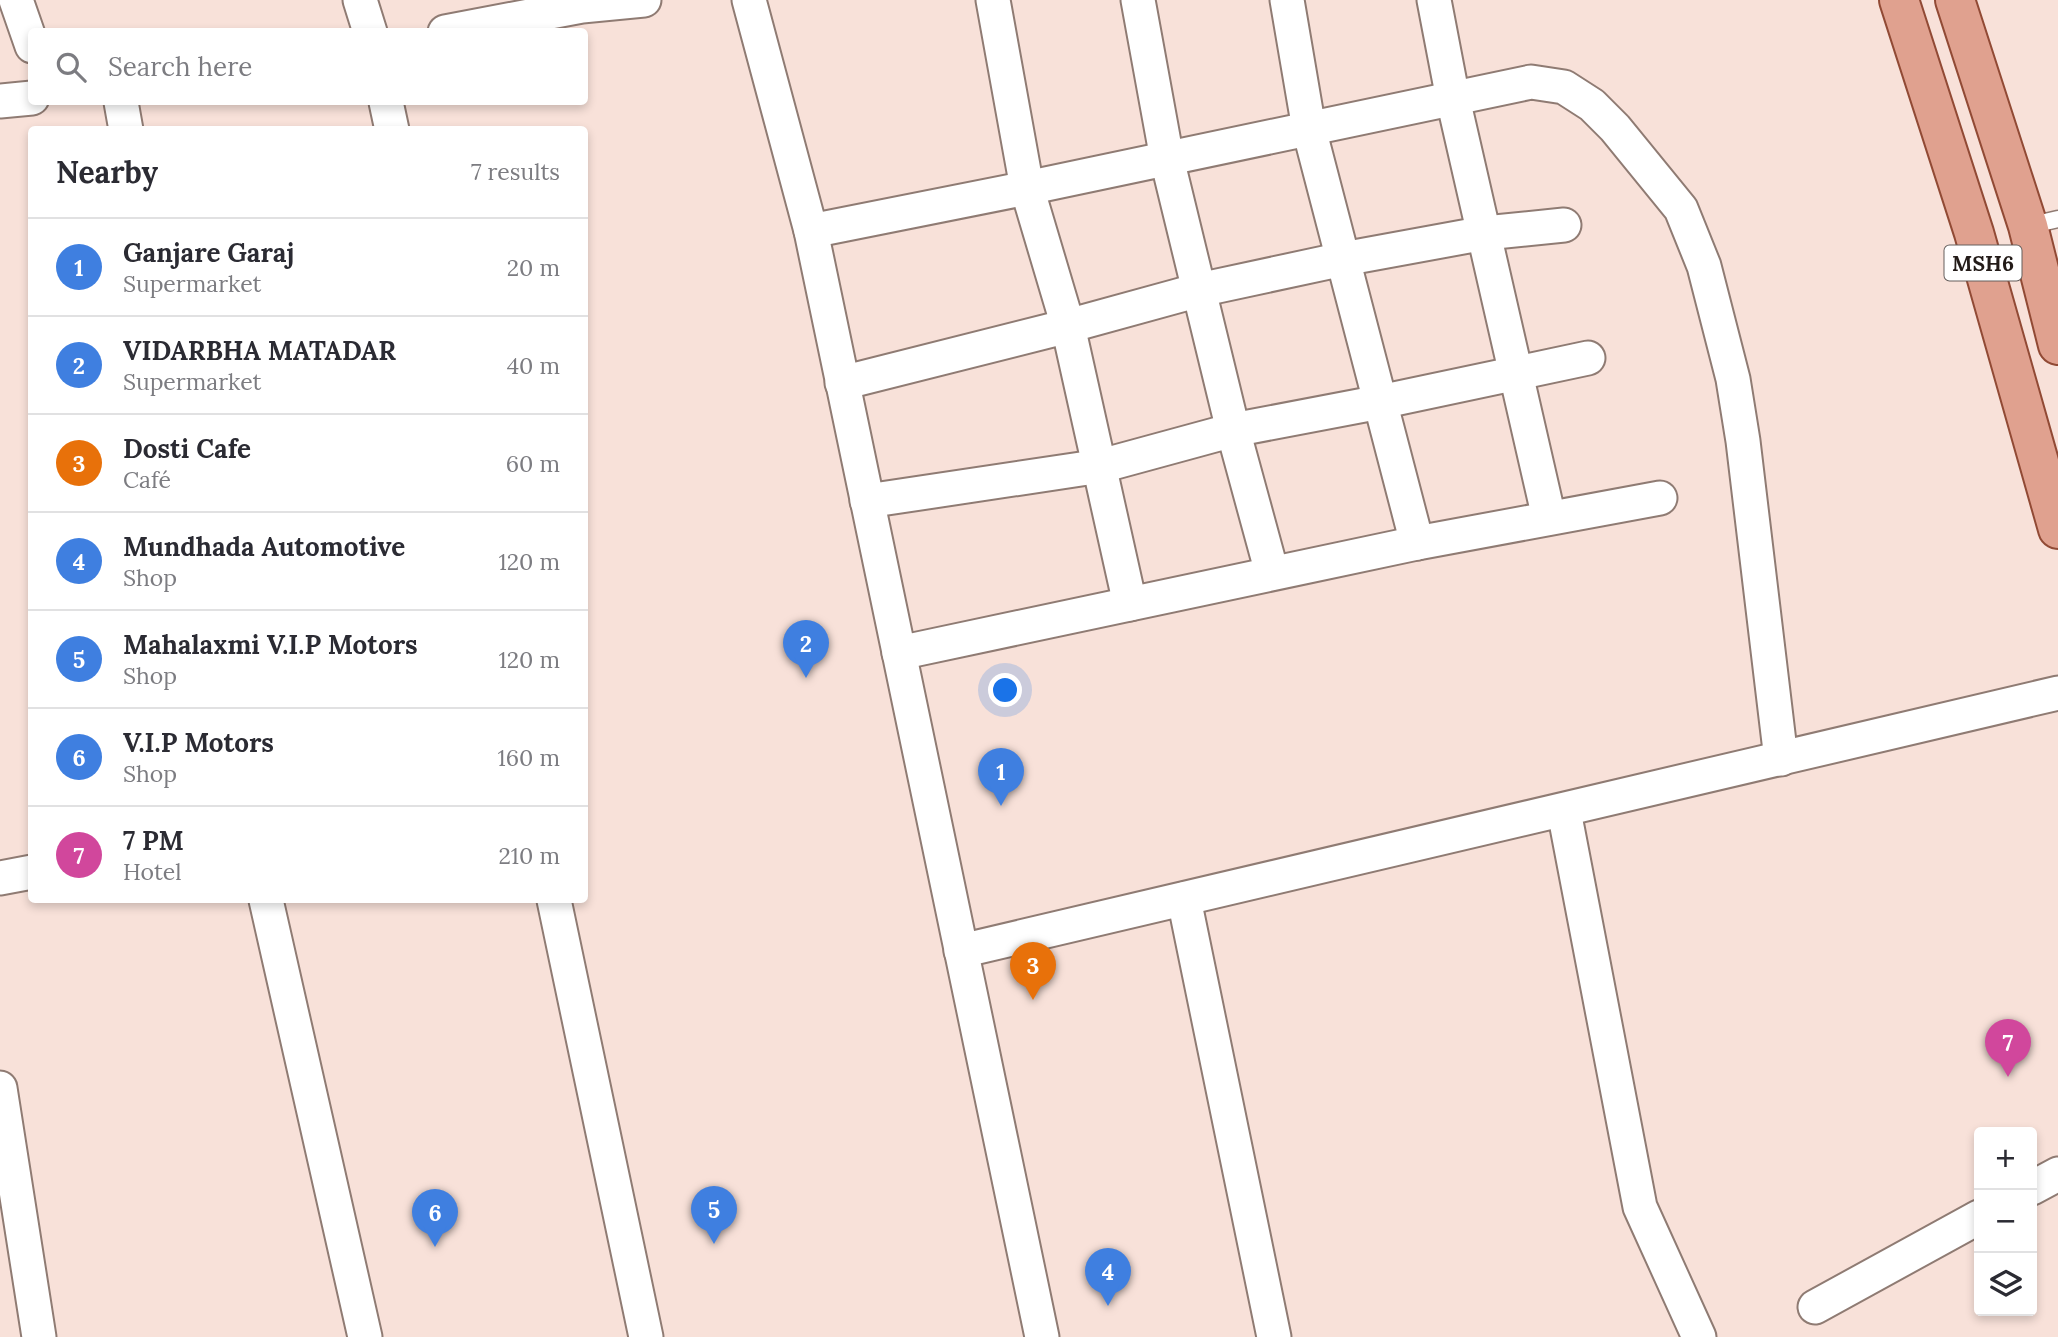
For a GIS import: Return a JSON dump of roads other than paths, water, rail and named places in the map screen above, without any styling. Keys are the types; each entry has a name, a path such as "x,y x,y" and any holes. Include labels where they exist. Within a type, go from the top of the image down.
{"main road":[{"name":"MSH6","path":"1899,0 1974,233 2058,528"},
{"name":"MSH6","path":"1955,0 2043,223 2058,345"}],"street":[{"path":"16,0 28,34"},
{"path":"360,0 369,28"},
{"path":"464,28 581,3 644,0"},
{"path":"749,0 811,231 1042,1337"},
{"path":"993,0 1027,188 1068,326 1130,604"},
{"path":"1138,0 1167,159 1233,430 1272,573"},
{"path":"1287,0 1309,129 1417,543"},
{"path":"1434,0 1453,99 1549,518"},
{"path":"811,231 1531,82 1564,87 1592,105 1615,128 1681,209 1704,266 1733,379 1745,455 1781,759"},
{"path":"0,101 28,98"},
{"path":"122,105 125,126"},
{"path":"387,105 391,126"},
{"path":"842,383 1068,326 1199,289 1485,233 1563,225"},
{"path":"867,501 1101,466 1233,430 1588,358"},
{"path":"899,653 1417,543 1660,498"},
{"path":"961,951 2058,693"},
{"path":"1564,811 1640,1207 1699,1337"},
{"path":"0,878 28,873"},
{"path":"1184,899 1274,1337"},
{"path":"267,903 365,1337"},
{"path":"555,903 646,1337"},
{"path":"0,1088 39,1337"},
{"path":"2037,1185 2058,1174"},
{"path":"1815,1307 1974,1220"}],"place":[{"name":"VIDARBHA MATADAR","path":"806,678"},
{"name":"Ganjare Garaj","path":"1001,806"},
{"name":"Dosti Cafe","path":"1033,1000"},
{"name":"7 PM","path":"2008,1077"},
{"name":"Mahalaxmi V.I.P Motors","path":"714,1244"},
{"name":"V.I.P Motors","path":"435,1247"},
{"name":"Mundhada Automotive","path":"1108,1306"}]}
